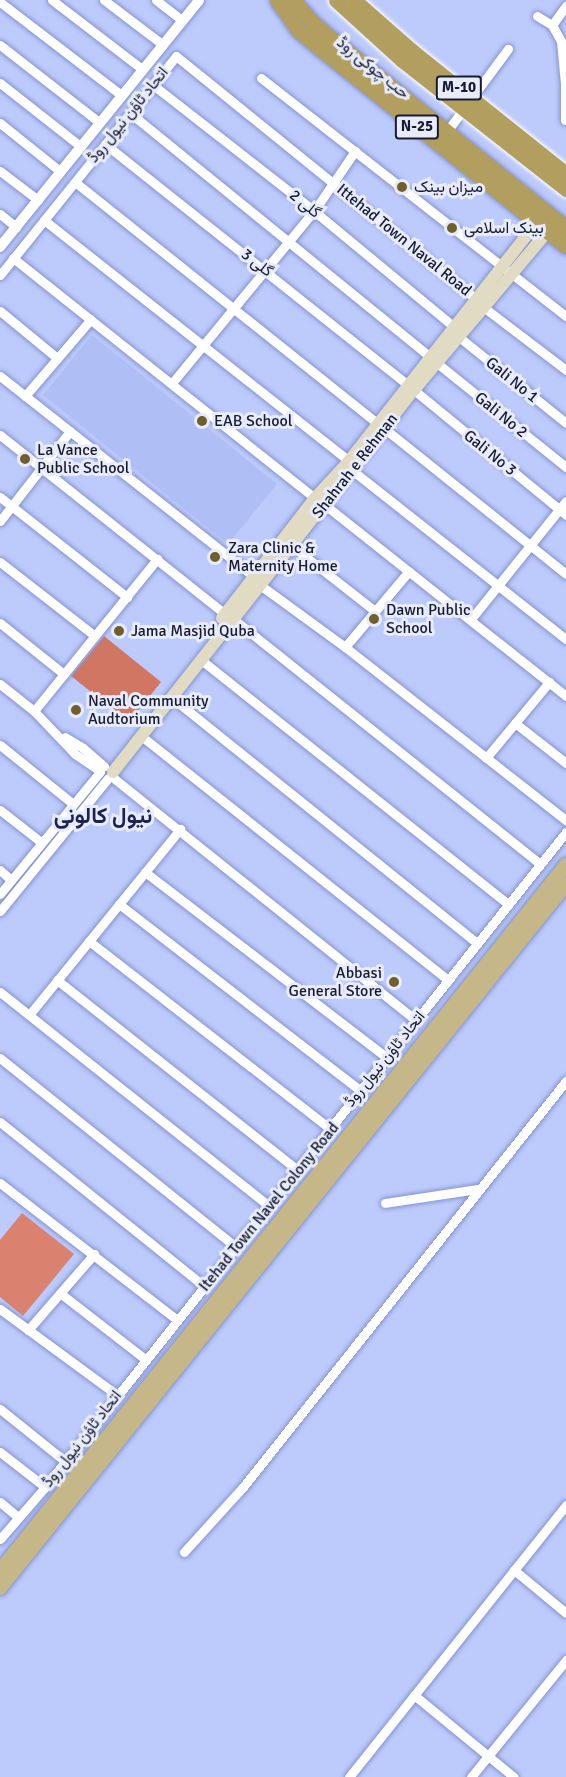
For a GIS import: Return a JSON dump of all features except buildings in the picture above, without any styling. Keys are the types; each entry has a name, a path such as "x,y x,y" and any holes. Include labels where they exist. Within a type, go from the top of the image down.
{"highway":[{"name":"حب چوکی روڈ","path":"278,0 298,30 442,138"},
{"path":"293,0 310,21 442,138 551,223 566,246"},
{"name":"M-10","path":"336,0 402,60 566,189"},
{"name":"M-10","path":"354,0 412,51 566,174"}],"main road":[{"name":"Shahrah e Rehman","path":"106,772 479,302 551,223"},
{"name":"Shahrah e Rehman","path":"257,580 292,546 320,501"},
{"name":"Shahrah e Rehman","path":"106,772 171,698 228,616"},
{"name":"Itehad Town Navel Colony Road","path":"0,1588 566,865"},
{"name":"Itehad Town Navel Colony Road","path":"0,1571 566,884"}],"street":[{"path":"52,0 142,69"},
{"path":"104,0 162,45"},
{"path":"156,0 182,20"},
{"path":"0,247 199,0"},
{"path":"0,2 121,95"},
{"path":"552,25 566,6"},
{"path":"537,16 552,25 561,41 565,84 565,120"},
{"path":"0,45 99,122"},
{"path":"442,138 508,49"},
{"name":"اتحاد ٹاؤن نیول روڈ","path":"0,275 176,56 332,181"},
{"path":"261,78 566,316"},
{"path":"0,83 80,146"},
{"name":"گلی 2","path":"153,85 314,211 456,332"},
{"path":"130,113 434,360"},
{"path":"0,123 60,171"},
{"name":"گلی 3","path":"105,144 411,387"},
{"path":"172,383 314,211 332,181 355,151"},
{"path":"0,171 38,200"},
{"name":"Ittehad Town Naval Road","path":"332,181 566,370"},
{"path":"75,182 529,547 566,574"},
{"path":"0,214 16,227"},
{"path":"44,220 203,345 566,639"},
{"path":"13,258 566,696"},
{"path":"0,311 57,358"},
{"path":"25,396 90,319"},
{"name":"Gali No 1","path":"456,332 566,423"},
{"name":"Gali No 2","path":"434,360 566,467"},
{"path":"0,376 257,580 566,820"},
{"name":"Gali No 3","path":"411,387 562,512"},
{"path":"0,521 70,431"},
{"path":"0,435 540,864"},
{"path":"0,497 127,597"},
{"path":"471,619 529,547 562,512 566,501"},
{"path":"292,546 375,611"},
{"path":"34,711 157,559"},
{"path":"0,562 95,636"},
{"path":"345,647 409,571"},
{"path":"0,623 64,674"},
{"path":"200,659 508,904"},
{"path":"486,758 549,682"},
{"path":"0,684 58,733 83,748 106,772 416,1020"},
{"path":"171,698 477,943"},
{"path":"515,723 566,763"},
{"path":"140,735 448,980"},
{"path":"0,746 73,804"},
{"path":"0,894 73,804 106,772"},
{"path":"0,911 106,772"},
{"path":"0,810 40,842"},
{"path":"29,1015 180,829"},
{"name":"اتحاد ٹاؤن نیول روڈ","path":"0,1539 45,1487 176,1319 566,832"},
{"path":"0,870 11,879"},
{"path":"145,872 386,1057"},
{"path":"120,904 360,1090"},
{"path":"89,941 329,1128"},
{"path":"57,980 296,1170"},
{"path":"0,992 268,1205"},
{"path":"0,1058 235,1246"},
{"path":"184,1552 243,1487 566,1081"},
{"path":"0,1122 204,1285"},
{"path":"0,1183 176,1319"},
{"path":"385,1203 478,1189"},
{"path":"28,1330 94,1254"},
{"path":"60,1293 145,1359"},
{"path":"0,1309 117,1395"},
{"path":"0,1409 65,1461"},
{"path":"0,1452 45,1487"},
{"path":"0,1502 18,1517"},
{"path":"349,1777 566,1505"},
{"path":"514,1570 566,1613"},
{"path":"471,1777 566,1660"},
{"path":"414,1695 514,1777"}],"shaded area":[{"path":"92,335 277,484 228,544 43,395"},
{"path":"104,636 161,682 129,722 71,676"},
{"path":"22,1213 74,1254 23,1316 0,1297 0,1240"}],"place":[{"name":"میزان بینک","path":"402,187"},
{"name":"بینک اسلامی","path":"452,228"},
{"name":"EAB School","path":"202,421"},
{"name":"La Vance Public School","path":"25,459"},
{"name":"Zara Clinic & Maternity Home","path":"215,557"},
{"name":"Dawn Public School","path":"374,619"},
{"name":"Jama Masjid Quba","path":"119,631"},
{"name":"Naval Community Audtorium","path":"76,710"},
{"name":"Abbasi General Store","path":"394,982"}],"district":[{"name":"نیول کالونی","path":"103,816"}]}
